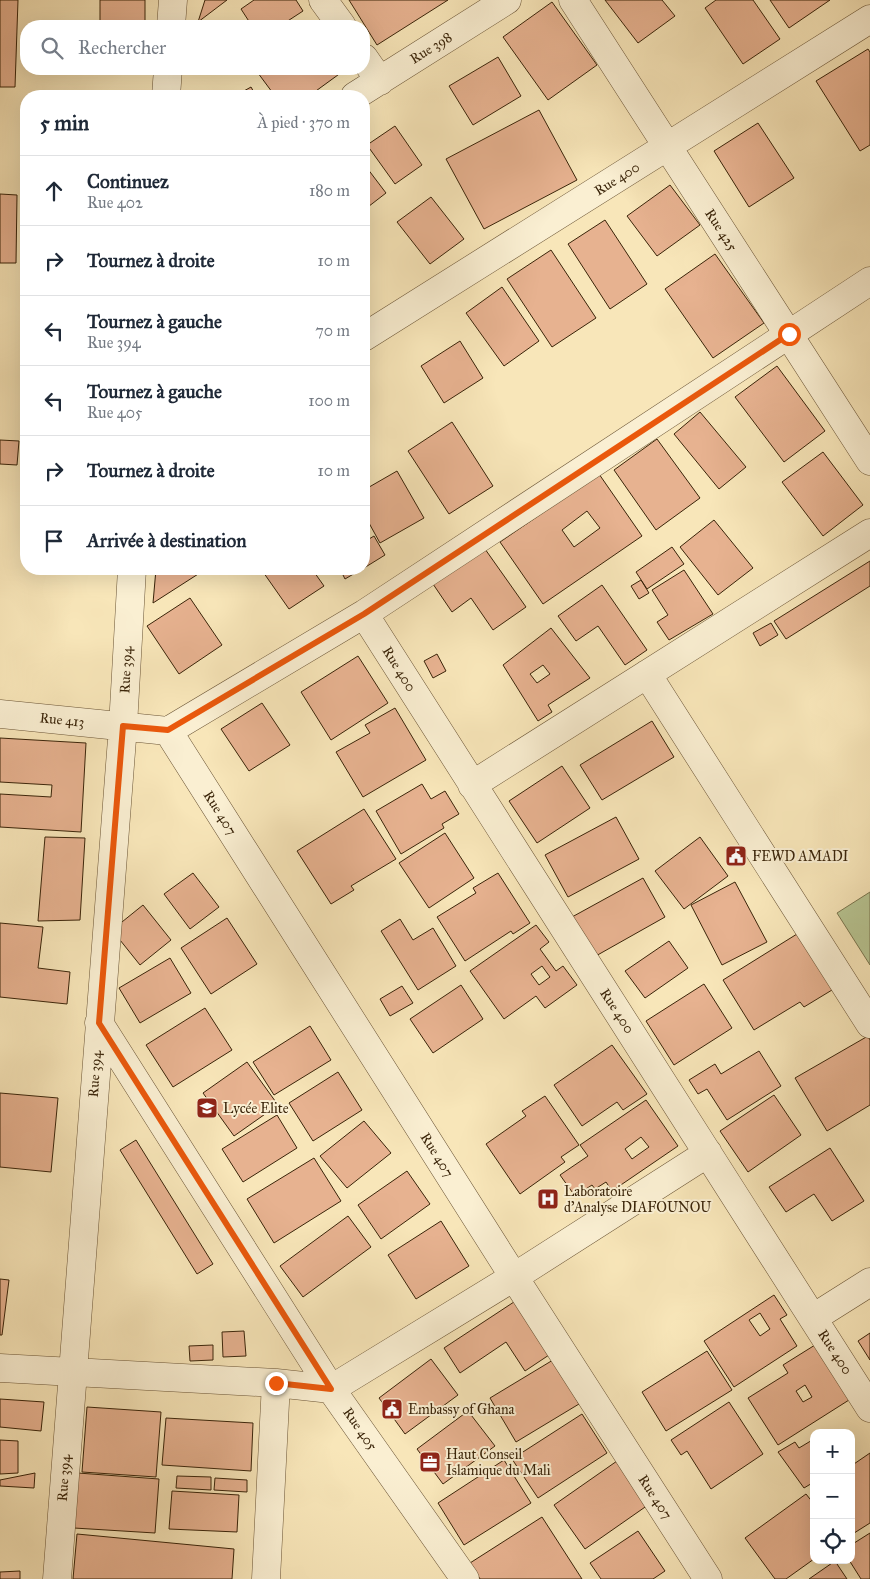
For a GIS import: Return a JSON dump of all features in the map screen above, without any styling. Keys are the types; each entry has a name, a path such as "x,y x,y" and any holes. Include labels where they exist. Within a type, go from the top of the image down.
{"street":[{"path":"171,20 173,0"},
{"path":"323,0 338,20"},
{"name":"Rue 398","path":"365,90 507,0"},
{"name":"Rue 425","path":"572,0 870,461"},
{"name":"Rue 400","path":"370,333 870,19"},
{"path":"370,67 380,81"},
{"path":"166,90 168,75"},
{"path":"168,730 364,614 870,281"},
{"path":"472,785 870,533"},
{"name":"Rue 394","path":"57,1579 123,726 132,575"},
{"name":"Rue 400","path":"364,614 870,1408"},
{"path":"648,674 870,1024"},
{"name":"Rue 413","path":"0,714 168,730"},
{"name":"Rue 407","path":"168,730 708,1579"},
{"name":"Rue 405","path":"99,1023 331,1389 465,1579"},
{"path":"0,1368 276,1383 331,1389 708,1153"},
{"path":"813,1318 870,1282"},
{"path":"266,1579 276,1383"}],"green space":[{"path":"870,892 870,965 837,913"}],"building":[{"path":"0,0 18,0 15,87 0,87"},
{"path":"100,0 145,0 145,20 100,20"},
{"path":"205,0 227,0 201,20 199,20"},
{"path":"254,0 296,0 303,11 289,20 248,20 241,9"},
{"path":"349,0 448,0 377,45 370,34 370,20 361,20"},
{"path":"605,0 662,0 675,16 638,43"},
{"path":"716,0 753,0 780,39 743,64 705,8"},
{"path":"770,0 830,0 789,28"},
{"path":"552,2 597,65 548,100 503,37"},
{"path":"868,49 870,52 870,145 860,151 816,81"},
{"path":"498,57 521,96 473,125 449,86"},
{"path":"259,75 338,75 317,90 271,90"},
{"path":"539,110 577,180 484,229 446,159"},
{"path":"758,123 794,178 749,207 714,151"},
{"path":"395,126 422,165 395,184 370,149 370,143"},
{"path":"370,172 386,193 370,205"},
{"path":"670,185 700,225 657,256 627,216"},
{"path":"0,194 17,195 16,263 0,263"},
{"path":"431,197 464,239 430,264 397,222"},
{"path":"605,220 647,284 610,309 568,244"},
{"path":"551,250 596,318 552,347 507,279"},
{"path":"715,254 764,323 713,358 665,289"},
{"path":"502,287 539,341 504,366 466,313"},
{"path":"460,341 483,378 444,403 421,366"},
{"path":"777,366 825,431 784,462 735,397"},
{"path":"700,412 746,467 719,489 674,434"},
{"path":"452,422 493,486 449,514 408,451"},
{"path":"657,439 700,498 656,530 614,470"},
{"path":"0,440 19,441 17,465 0,464"},
{"path":"823,452 863,505 823,536 782,482"},
{"path":"397,471 424,518 380,543 370,525 370,487"},
{"path":"599,474 642,536 543,604 500,542","holes":["587,511 600,528 574,547 562,530"]},
{"path":"714,520 753,568 718,595 680,547"},
{"path":"374,536 385,555 370,564 370,538"},
{"path":"672,547 684,564 647,589 636,572"},
{"path":"485,549 526,607 493,630 471,598 452,612 433,584"},
{"path":"870,561 870,586 786,639 774,621"},
{"path":"684,570 713,614 669,640 657,622 668,615 652,590"},
{"path":"155,575 197,575 153,603"},
{"path":"265,575 316,575 324,586 289,609"},
{"path":"343,575 352,575 345,579"},
{"path":"641,580 649,593 639,599 631,586"},
{"path":"602,585 647,650 625,665 598,626 576,641 558,616"},
{"path":"190,598 222,645 179,674 147,626"},
{"path":"771,623 778,635 760,646 753,633"},
{"path":"551,628 590,678 548,705 552,712 538,721 503,665","holes":["543,665 550,674 537,683 530,674"]},
{"path":"437,654 446,671 433,678 424,661"},
{"path":"358,656 388,703 331,740 301,692"},
{"path":"262,703 290,745 249,771 221,729"},
{"path":"395,708 426,760 363,797 336,752 370,733 365,725"},
{"path":"652,721 674,757 602,800 580,765"},
{"path":"0,738 86,743 81,832 0,827 0,794 51,797 52,785 0,782"},
{"path":"562,766 590,808 537,843 509,801"},
{"path":"422,784 431,799 445,791 459,814 442,824 444,828 401,854 376,811"},
{"path":"364,809 396,859 351,886 354,890 331,904 297,851"},
{"path":"616,817 639,859 568,897 545,855"},
{"path":"445,833 474,878 429,908 399,863"},
{"path":"45,837 85,838 80,920 38,921"},
{"path":"700,837 728,876 684,909 655,871"},
{"path":"193,873 219,907 190,929 164,894"},
{"path":"498,873 530,923 513,934 511,931 465,961 437,917 476,893 473,888"},
{"path":"643,878 665,917 594,957 572,917"},
{"path":"735,882 767,942 722,965 691,905"},
{"path":"143,905 171,940 140,965 112,930"},
{"path":"227,918 257,964 211,994 181,948"},
{"path":"400,919 413,940 433,928 456,966 418,990 381,931"},
{"path":"0,923 43,927 38,968 70,972 67,1004 0,997"},
{"path":"536,925 549,942 540,949 556,971 563,966 577,985 545,1008 536,996 504,1019 470,971","holes":["542,966 550,977 539,985 531,974"]},
{"path":"797,934 836,982 832,990 804,1007 800,1002 754,1030 723,980"},
{"path":"669,941 688,968 645,998 625,971"},
{"path":"170,958 191,993 140,1023 119,988"},
{"path":"704,984 732,1028 674,1065 646,1021"},
{"path":"461,985 483,1019 433,1053 410,1019"},
{"path":"402,986 413,1003 390,1016 380,999"},
{"path":"205,1008 232,1050 173,1087 146,1045"},
{"path":"310,1026 331,1060 274,1095 253,1062"},
{"path":"868,1036 870,1040 870,1105 827,1131 795,1078"},
{"path":"612,1045 647,1094 623,1110 617,1102 582,1126 554,1085"},
{"path":"759,1051 781,1086 727,1120 707,1089 698,1094 689,1080 715,1064 721,1074"},
{"path":"247,1062 278,1105 234,1136 203,1093"},
{"path":"338,1072 362,1110 313,1141 289,1103"},
{"path":"0,1093 58,1098 51,1172 0,1167"},
{"path":"774,1095 801,1135 748,1172 720,1131"},
{"path":"545,1096 579,1145 561,1157 565,1162 520,1194 486,1144 526,1116 522,1111"},
{"path":"646,1100 678,1146 612,1191 606,1182 595,1189 592,1185 575,1196 560,1175 588,1156 580,1145","holes":["641,1137 649,1147 632,1159 625,1149"]},
{"path":"277,1115 297,1148 243,1182 222,1149"},
{"path":"364,1121 391,1153 347,1188 320,1156"},
{"path":"136,1140 213,1264 197,1274 120,1150"},
{"path":"830,1148 864,1201 832,1221 814,1194 786,1212 769,1187"},
{"path":"314,1158 341,1201 274,1243 247,1199"},
{"path":"407,1171 430,1204 381,1239 358,1205"},
{"path":"348,1216 371,1247 303,1297 280,1266"},
{"path":"441,1221 469,1266 416,1299 388,1255"},
{"path":"0,1279 9,1280 2,1335 0,1335"},
{"path":"774,1295 787,1315 780,1319 797,1346 734,1387 704,1341","holes":["760,1313 770,1329 760,1336 749,1320"]},
{"path":"520,1298 555,1351 525,1371 506,1342 460,1373 444,1348"},
{"path":"244,1331 246,1356 223,1357 222,1332"},
{"path":"870,1333 870,1360 858,1341"},
{"path":"213,1345 213,1360 190,1361 189,1346"},
{"path":"815,1345 849,1400 778,1445 748,1398 788,1373 783,1365","holes":["805,1385 812,1397 803,1402 796,1391"]},
{"path":"707,1351 732,1390 666,1431 642,1392"},
{"path":"431,1359 458,1395 405,1434 379,1398"},
{"path":"553,1360 579,1404 516,1442 490,1398"},
{"path":"0,1399 44,1402 41,1431 0,1427"},
{"path":"729,1402 763,1454 711,1489 687,1451 681,1455 671,1440"},
{"path":"87,1407 161,1412 156,1477 82,1472"},
{"path":"468,1411 495,1446 443,1484 417,1449"},
{"path":"582,1414 607,1453 538,1498 512,1459"},
{"path":"166,1418 253,1423 251,1471 162,1465"},
{"path":"0,1440 18,1441 18,1473 0,1474"},
{"path":"810,1441 810,1484 804,1488 778,1452 795,1442 799,1448"},
{"path":"870,1453 870,1523 855,1532 855,1474 855,1463"},
{"path":"504,1460 531,1503 464,1545 438,1503"},
{"path":"617,1461 648,1505 585,1549 554,1505"},
{"path":"35,1473 34,1488 0,1486 0,1480"},
{"path":"78,1473 159,1479 155,1533 74,1528"},
{"path":"177,1476 211,1477 211,1490 176,1488"},
{"path":"215,1478 247,1480 247,1492 214,1490"},
{"path":"172,1491 239,1495 237,1532 169,1529"},
{"path":"806,1494 810,1499 810,1562 786,1579 775,1579 745,1538"},
{"path":"542,1517 582,1579 480,1579 470,1563"},
{"path":"638,1531 665,1571 653,1579 601,1579 590,1563"},
{"path":"870,1533 870,1579 861,1579 852,1564 855,1564 855,1542"},
{"path":"77,1534 234,1549 232,1579 73,1579"},
{"path":"831,1564 837,1564 847,1579 809,1579"},
{"path":"20,1571 20,1579 0,1579 0,1572"}],"place":[{"name":"FEWD AMADI","path":"736,856"},
{"name":"Lycée Elite","path":"207,1108"},
{"name":"Laboratoire d'Analyse DIAFOUNOU","path":"548,1199"},
{"name":"Embassy of Ghana","path":"392,1409"},
{"name":"Haut Conseil Islamique du Mali","path":"430,1462"}],"route":[{"path":"276,1383 331,1389 99,1023 123,726 168,730 364,614 789,334"}]}
